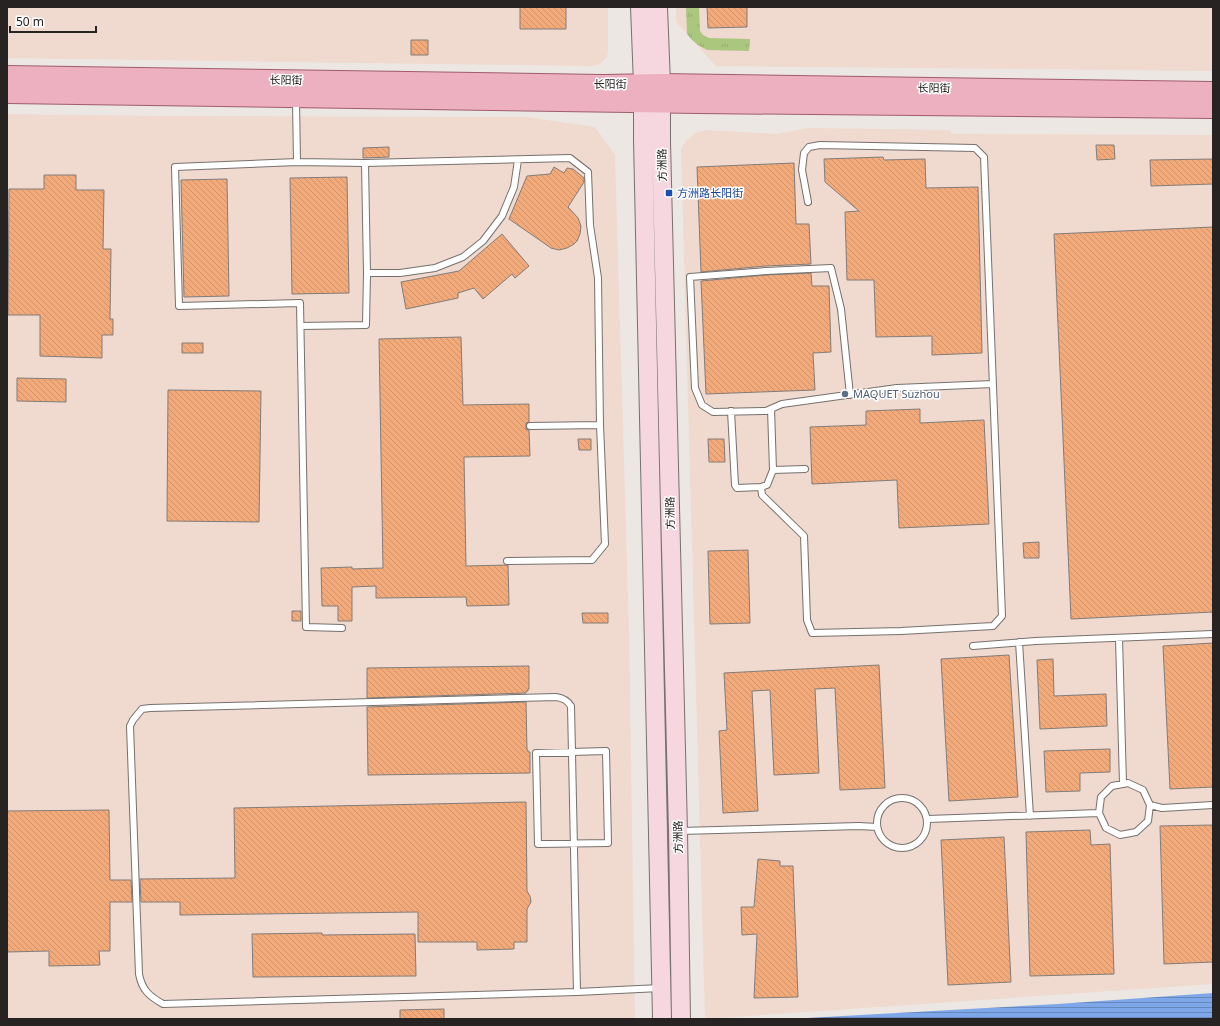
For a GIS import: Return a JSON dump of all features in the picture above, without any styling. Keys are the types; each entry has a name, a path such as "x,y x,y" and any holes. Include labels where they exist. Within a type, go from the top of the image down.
{"main road":[{"name":"方洲路","path":"640,7 652,93 661,142 678,831 681,1019"},
{"name":"方洲路","path":"658,7 652,93 643,148 662,1019"},
{"name":"长阳街","path":"7,76 1213,108"},
{"name":"长阳街","path":"7,93 296,97 652,93 1213,92"}],"lane":[{"path":"296,97 297,162"},
{"path":"761,487 762,495 804,536 808,620 812,633 901,631 993,626 1002,616 984,157 974,148 809,146 804,153 802,170 808,202"},
{"path":"342,628 306,627 300,302 179,306 175,167 297,162 365,163 570,158 588,172 590,225 598,278 600,425 605,544 592,560 507,561"},
{"path":"367,273 400,273 435,268 462,257 483,241 502,216 514,187 518,160"},
{"path":"301,326 366,325 367,273 365,163"},
{"path":"850,394 840,309 831,268 690,277 695,388 702,405 712,412 766,411 782,404 897,388 992,384"},
{"path":"731,411 734,485 737,488 761,487 767,485 773,470 770,409"},
{"path":"530,426 600,425"},
{"path":"773,470 805,469"},
{"path":"972,646 1019,642 1213,634"},
{"path":"1119,638 1123,784"},
{"path":"1019,642 1030,816"},
{"path":"577,992 571,706 567,701 562,698 556,698 150,708 142,709 133,720 130,726 139,974 143,988 148,995 163,1004 577,992 662,988"},
{"path":"606,751 608,843 538,844 536,753 572,752 606,751"},
{"path":"1128,783 1143,790 1150,805 1148,821 1136,832 1120,835 1106,828 1098,813 1101,797 1112,786 1128,783"},
{"path":"906,797 920,804 928,819 926,835 914,846 898,849 884,842 877,827 879,811 890,800 906,797"},
{"path":"1150,805 1162,808 1213,805"},
{"path":"928,819 1098,813"},
{"path":"678,831 859,826 877,827"}],"shaded area":[{"path":"7,7 608,7 608,51 607,57 600,64 591,66 7,58"},
{"path":"676,7 1213,7 1213,71 716,66 676,22"},
{"path":"7,114 526,117 595,127 615,155 629,631 635,1019 7,1019"},
{"path":"808,128 950,130 952,134 1213,135 1213,984 705,1019 681,149 686,141 695,133 707,130 777,134"}],"green space":[{"path":"686,7 699,7 700,31 703,35 709,38 750,39 749,51 707,50 698,45 687,34"}],"water":[{"path":"1213,993 1213,1019 789,1019 1058,1004"}],"building":[{"path":"520,7 566,7 566,29 520,29"},
{"path":"707,7 747,7 747,27 708,28"},
{"path":"411,40 428,40 428,55 411,55"},
{"path":"1096,145 1114,145 1115,159 1097,160"},
{"path":"389,147 389,157 363,158 363,148"},
{"path":"883,157 884,160 925,159 926,188 978,187 982,353 932,355 932,336 876,337 874,280 847,280 845,212 859,211 825,182 824,159"},
{"path":"1213,159 1213,184 1151,186 1150,160"},
{"path":"794,163 796,224 809,224 811,264 766,266 701,272 697,167"},
{"path":"554,167 564,173 567,168 573,169 584,178 584,182 568,207 578,218 581,226 580,234 574,244 559,250 551,248 509,219 527,176 550,174"},
{"path":"44,175 76,175 76,190 104,190 103,249 111,249 110,319 113,319 113,335 102,335 102,358 40,356 40,315 8,315 9,189 44,189"},
{"path":"347,177 349,293 292,294 290,178"},
{"path":"227,179 229,296 184,297 181,180"},
{"path":"1213,227 1213,612 1071,619 1054,234"},
{"path":"502,234 529,266 515,278 512,274 483,299 474,288 458,293 458,298 406,309 401,282 459,271"},
{"path":"811,273 812,286 829,286 831,352 813,353 815,390 706,394 701,281 766,275"},
{"path":"461,337 463,405 529,404 529,422 526,423 526,429 529,430 530,456 464,457 466,566 508,565 509,605 467,606 466,597 376,598 376,586 352,587 352,621 338,621 338,606 322,606 321,568 383,568 379,339"},
{"path":"182,343 203,343 203,353 182,353"},
{"path":"17,378 66,379 66,402 17,401"},
{"path":"168,390 261,391 259,522 167,521"},
{"path":"920,409 920,423 984,420 989,524 899,528 897,480 812,484 810,427 866,425 866,411"},
{"path":"578,439 591,439 591,450 579,450"},
{"path":"708,439 724,439 725,462 709,462"},
{"path":"1039,542 1039,558 1024,558 1023,543"},
{"path":"748,550 750,623 710,624 708,551"},
{"path":"292,611 301,611 301,621 292,621"},
{"path":"582,613 608,613 608,623 583,623"},
{"path":"1213,643 1213,787 1170,789 1163,646"},
{"path":"1009,655 1018,797 949,801 941,659"},
{"path":"1053,659 1054,696 1106,694 1107,726 1040,729 1037,660"},
{"path":"879,665 885,788 840,790 835,688 815,689 819,773 774,775 770,690 752,691 758,811 723,813 719,731 727,730 724,673"},
{"path":"529,666 529,689 526,693 367,698 367,668"},
{"path":"526,702 527,750 530,752 530,773 368,775 367,707"},
{"path":"1110,749 1110,772 1080,773 1080,791 1046,792 1044,751"},
{"path":"526,802 527,891 531,902 527,909 527,942 514,942 514,949 477,950 477,942 418,942 418,912 180,915 180,902 141,902 140,879 235,878 234,808"},
{"path":"109,810 110,880 131,880 132,902 110,902 110,951 99,951 100,965 49,966 49,951 7,952 7,811"},
{"path":"1213,825 1213,962 1164,964 1160,826"},
{"path":"1090,830 1091,845 1110,844 1114,974 1030,976 1026,832"},
{"path":"1004,837 1011,982 948,985 941,840"},
{"path":"758,859 780,861 780,866 793,866 798,997 754,998 757,934 742,935 741,907 754,907"},
{"path":"322,933 322,935 415,934 416,976 253,977 252,934"},
{"path":"444,1009 444,1019 400,1019 400,1010"}],"place":[{"name":"方洲路长阳街","path":"669,193"},
{"name":"MAQUET Suzhou","path":"845,394"}]}
